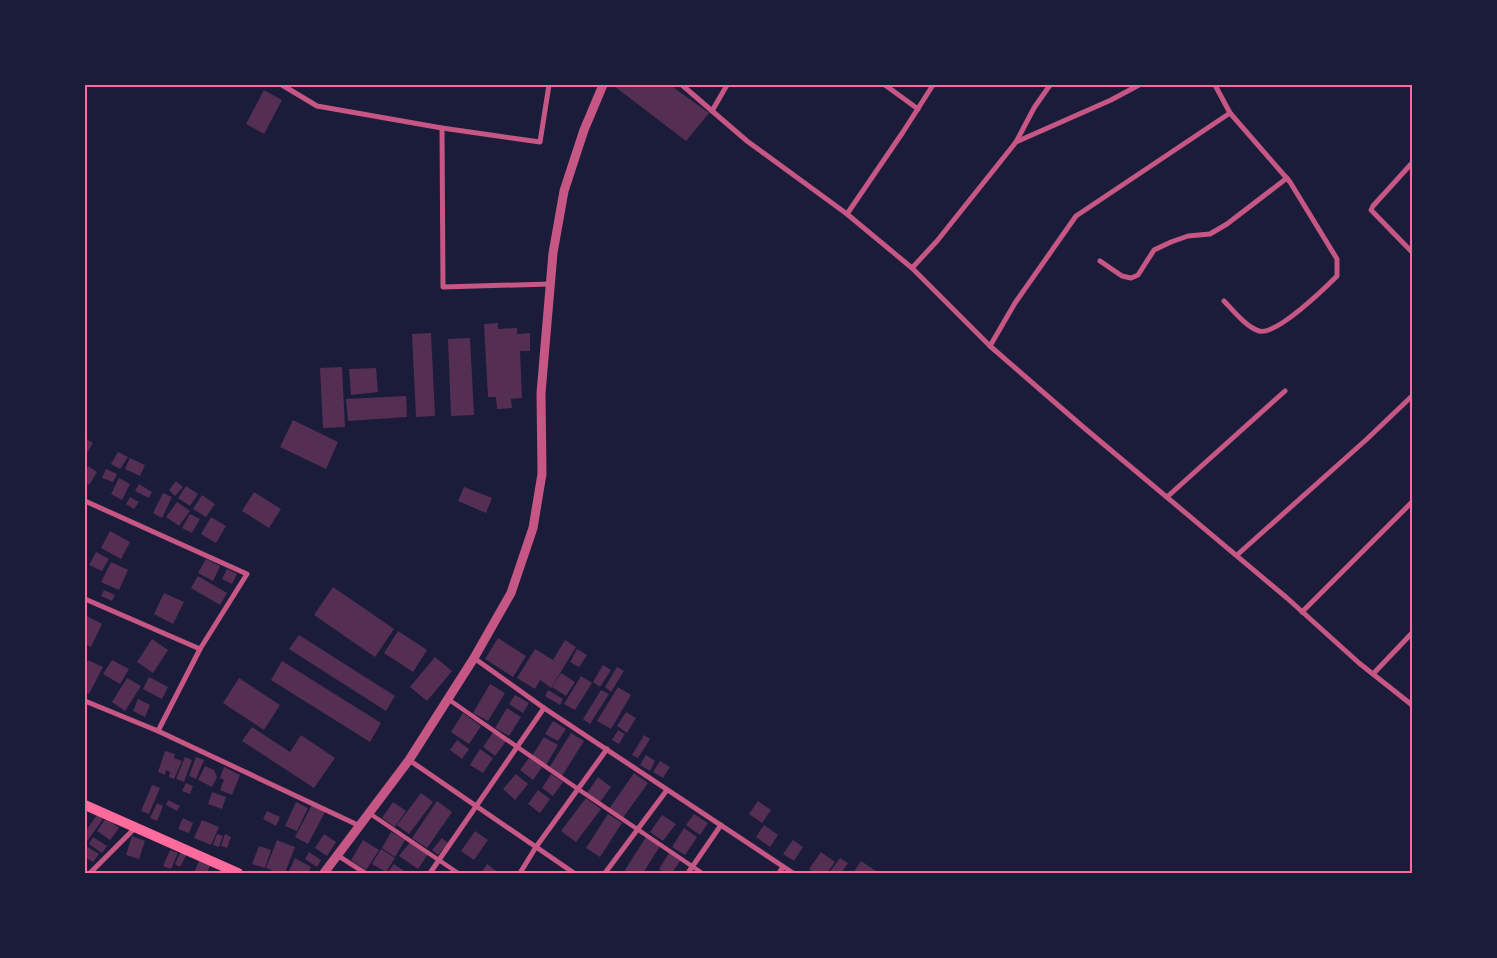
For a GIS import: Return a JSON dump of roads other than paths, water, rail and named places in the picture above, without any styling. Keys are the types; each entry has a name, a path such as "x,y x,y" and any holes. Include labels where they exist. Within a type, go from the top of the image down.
{"main road":[{"path":"85,805 238,873"}],"street":[{"path":"282,85 317,106 442,128 540,142 549,85"},
{"path":"324,873 409,760 474,658 511,593 532,528 542,474 541,393 552,253 564,192 584,130 603,85"},
{"path":"682,85 747,142 847,214 912,268 990,346 1412,706"},
{"path":"712,111 727,85"},
{"path":"885,85 918,109"},
{"path":"847,214 933,85"},
{"path":"912,268 937,241 1016,142 1034,108 1050,85"},
{"path":"1016,142 1111,100 1139,85"},
{"path":"1215,85 1230,113 1287,178 1337,259 1337,276 1308,304 1267,332 1258,331 1247,324 1224,301"},
{"path":"990,346 1015,303 1076,216 1230,113"},
{"path":"442,128 443,287 550,284"},
{"path":"1412,163 1371,210 1412,252"},
{"path":"1100,261 1122,276 1131,278 1138,275 1154,250 1188,236 1210,234 1287,178"},
{"path":"1167,496 1285,391"},
{"path":"1237,556 1412,396"},
{"path":"85,501 247,574 200,649 158,731"},
{"path":"1302,612 1412,502"},
{"path":"85,599 200,649"},
{"path":"1373,674 1412,633"},
{"path":"474,658 544,708 793,873"},
{"path":"448,699 578,790 702,873"},
{"path":"85,701 158,731 360,826"},
{"path":"430,873 544,708"},
{"path":"520,873 536,847 607,749"},
{"path":"409,760 574,873"},
{"path":"605,873 667,790"},
{"path":"369,813 458,873"},
{"path":"688,873 722,825"},
{"path":"90,873 136,827"},
{"path":"337,855 365,873"},
{"path":"779,873 783,867"}]}
